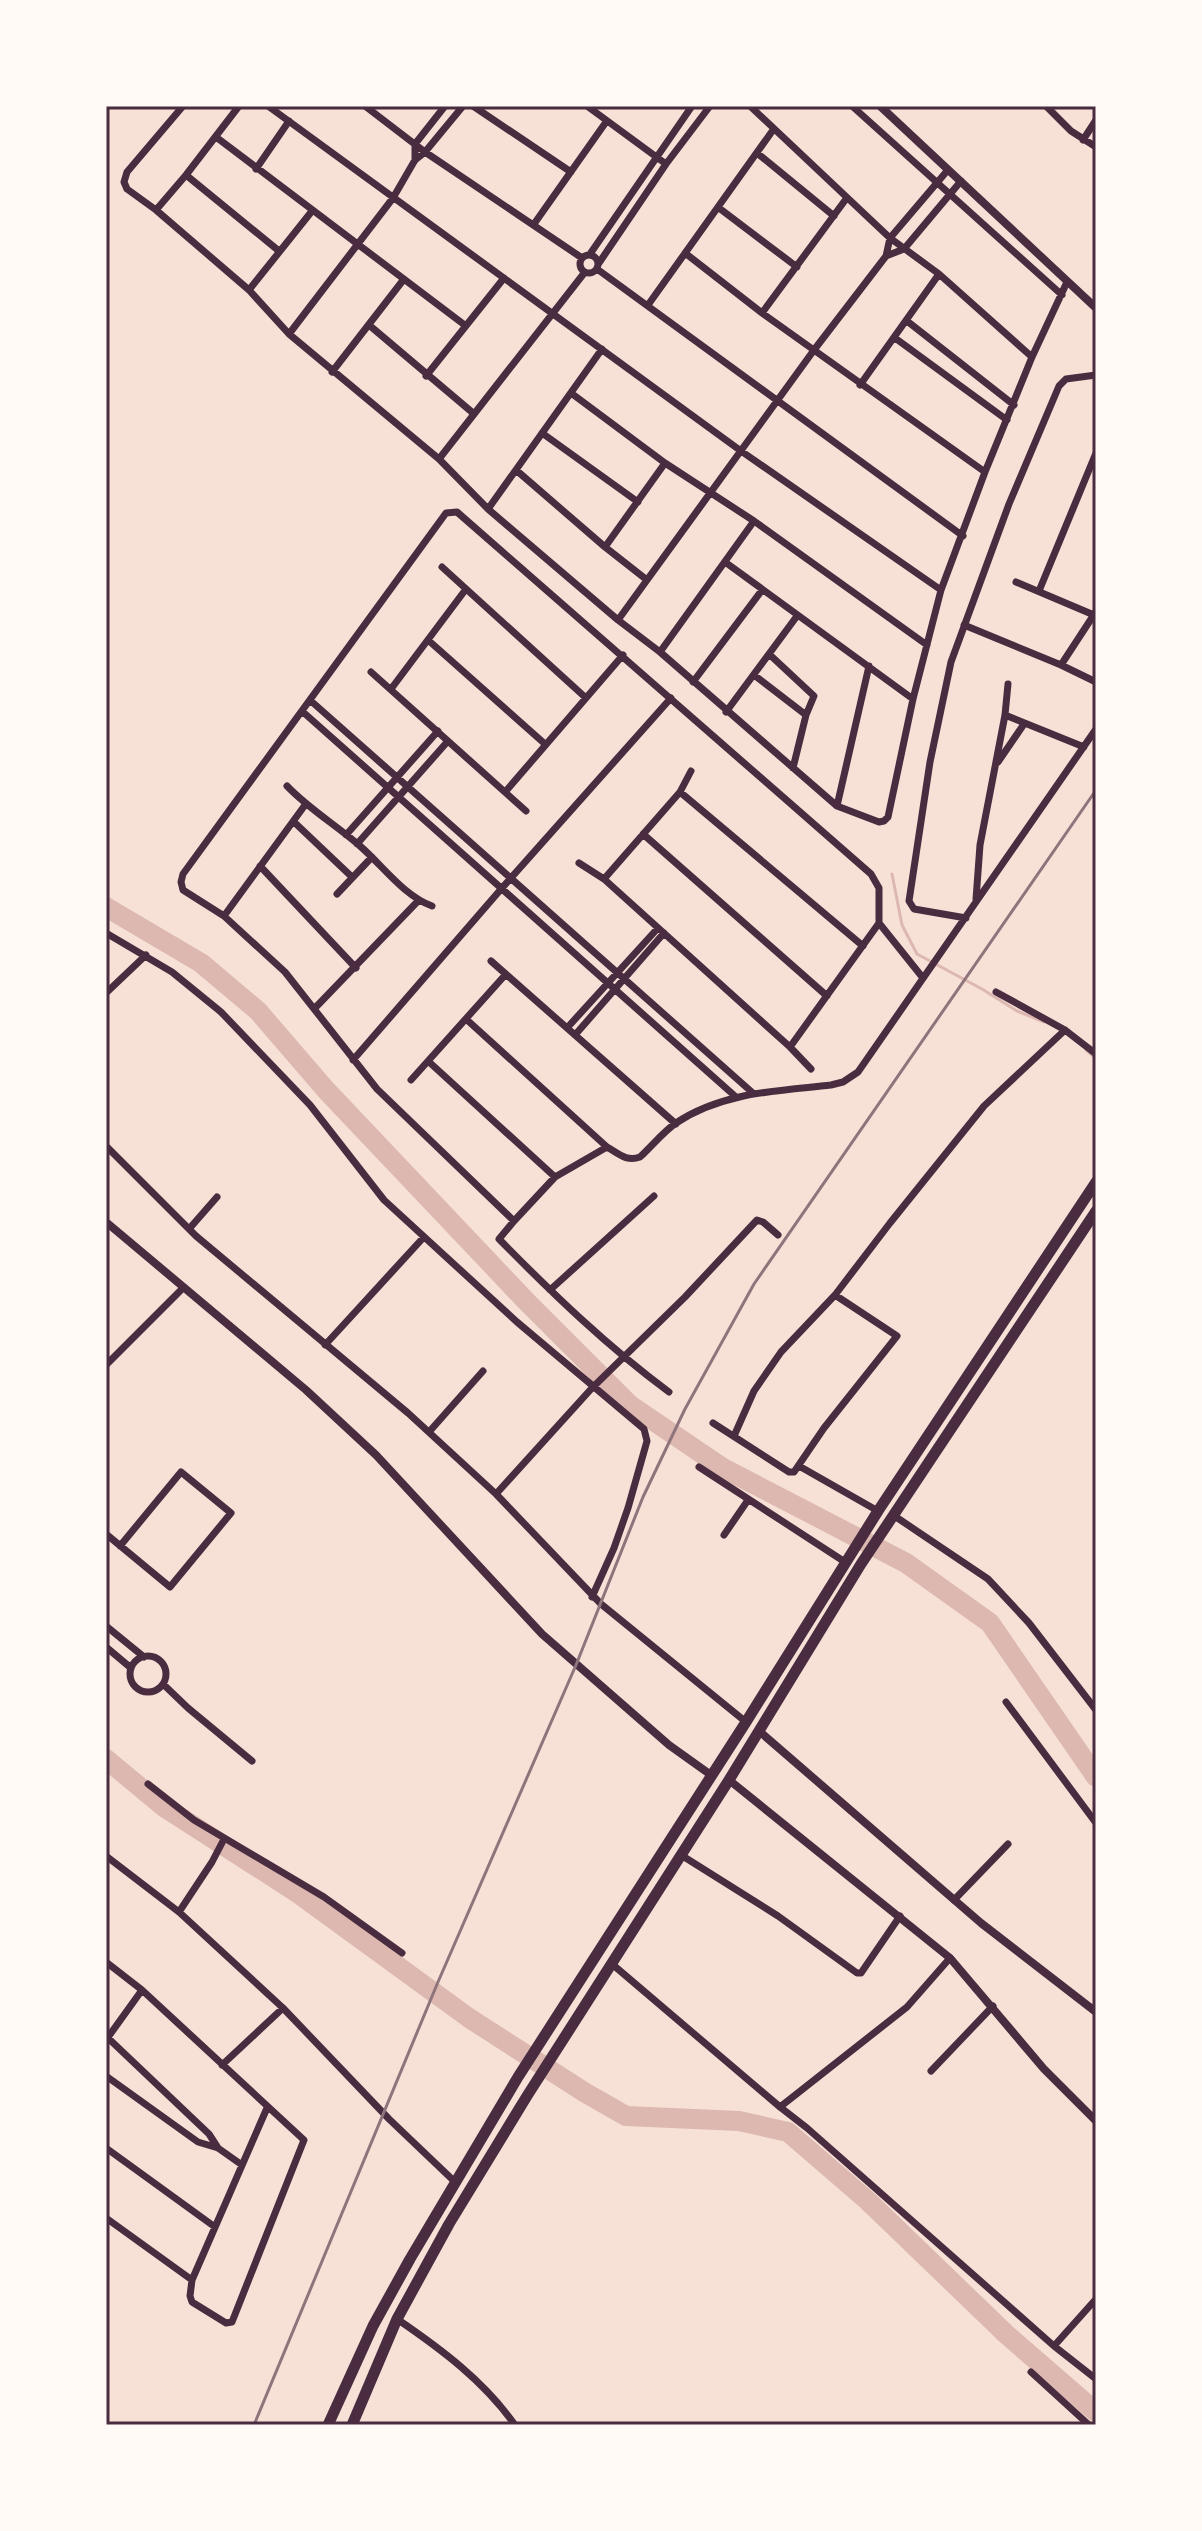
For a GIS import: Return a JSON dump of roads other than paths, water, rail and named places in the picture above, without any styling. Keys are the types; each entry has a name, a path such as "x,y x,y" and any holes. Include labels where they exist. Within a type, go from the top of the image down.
{"highway":[{"path":"328,2425 373,2326 454,2181 518,2077 876,1513 1096,1182"},
{"path":"352,2425 397,2319 449,2224 534,2085 729,1780 861,1564 1096,1211"},
{"path":"619,1917 636,1926"}],"street":[{"path":"183,106 125,176 127,189 249,290 289,334 439,459 488,509 660,652 837,806 879,822 888,817 913,699 941,590 1032,357 1067,282"},
{"path":"156,210 239,106"},
{"path":"268,106 741,451 941,590"},
{"path":"365,106 425,152 534,224 586,256 594,255 598,266 648,305 963,536"},
{"path":"415,160 415,144 445,106"},
{"path":"289,334 393,198 415,160 463,106"},
{"path":"473,106 571,172"},
{"path":"587,106 666,164"},
{"path":"692,106 580,264 585,272 592,273 598,266 666,164 710,106"},
{"path":"750,106 846,199 890,238 939,274 1032,357"},
{"path":"852,106 1062,295"},
{"path":"880,106 1096,308"},
{"path":"1050,109 1071,131 1096,147"},
{"path":"1083,140 1096,120"},
{"path":"256,169 289,121"},
{"path":"534,224 606,122"},
{"path":"648,305 773,130"},
{"path":"216,137 466,326"},
{"path":"757,153 834,216"},
{"path":"618,620 886,256 890,238 947,171"},
{"path":"186,175 279,251"},
{"path":"886,256 904,249 961,181"},
{"path":"762,313 846,199"},
{"path":"719,208 797,267"},
{"path":"249,290 312,211"},
{"path":"685,253 860,385 985,472"},
{"path":"439,459 585,272"},
{"path":"860,385 939,274"},
{"path":"426,376 504,278"},
{"path":"332,372 404,279"},
{"path":"907,321 1014,405"},
{"path":"369,325 473,413"},
{"path":"895,338 1007,420"},
{"path":"488,509 602,349"},
{"path":"966,918 914,909 909,901 930,762 951,662 1009,504 1059,386 1066,379 1096,375"},
{"path":"571,393 665,463 754,521 927,645"},
{"path":"542,433 638,502"},
{"path":"1039,591 1096,453"},
{"path":"605,547 665,463"},
{"path":"516,470 647,580"},
{"path":"1086,479 1096,482"},
{"path":"514,1221 377,1089 285,972 224,916 181,886 183,874 446,513 457,512 871,874 879,888 879,923 790,1047"},
{"path":"660,652 754,521"},
{"path":"725,562 913,699"},
{"path":"442,567 586,698"},
{"path":"1016,582 1095,613 1061,665"},
{"path":"391,689 466,589"},
{"path":"693,682 762,590"},
{"path":"726,712 797,616"},
{"path":"964,625 1096,682"},
{"path":"428,640 545,744"},
{"path":"769,654 814,696 793,768"},
{"path":"506,791 623,655"},
{"path":"837,806 869,666"},
{"path":"371,672 526,811"},
{"path":"754,675 806,715"},
{"path":"976,901 980,845 1008,684"},
{"path":"353,1060 671,698"},
{"path":"311,701 626,977 754,1094"},
{"path":"303,712 736,1097"},
{"path":"1005,715 1084,747"},
{"path":"994,766 1024,724"},
{"path":"466,1019 607,1147 628,1159 640,1157 676,1124 715,1103 754,1094 843,1082 858,1072 1096,729"},
{"path":"346,835 438,731"},
{"path":"357,844 448,741"},
{"path":"604,879 680,792 691,771"},
{"path":"287,786 305,805 372,857 418,901 432,906"},
{"path":"680,792 863,946"},
{"path":"224,916 305,805"},
{"path":"294,822 352,877"},
{"path":"643,834 827,996"},
{"path":"337,894 372,857"},
{"path":"579,863 604,879 811,1069"},
{"path":"260,866 356,968"},
{"path":"315,1008 418,901"},
{"path":"879,923 923,978"},
{"path":"567,1028 608,982 661,931"},
{"path":"575,1035 661,931"},
{"path":"106,933 172,972 221,1012 310,1105 384,1200 592,1388 644,1429 647,1441 614,1548 592,1597"},
{"path":"106,993 146,955"},
{"path":"491,961 676,1124"},
{"path":"411,1080 506,974"},
{"path":"996,992 1065,1031 1096,1054"},
{"path":"734,1436 754,1391 781,1352 835,1295 984,1106 1065,1031"},
{"path":"428,1061 555,1177"},
{"path":"106,1146 189,1229 429,1432 496,1494 592,1597 746,1722"},
{"path":"607,1147 555,1177 499,1239 620,1358 669,1392"},
{"path":"550,1290 654,1196"},
{"path":"189,1229 217,1197"},
{"path":"496,1494 620,1358 685,1297 757,1220 778,1235"},
{"path":"106,1222 295,1380 376,1455 542,1634 669,1745 711,1775"},
{"path":"325,1345 423,1238"},
{"path":"106,1365 183,1288"},
{"path":"713,1423 789,1472 794,1472 824,1428 897,1336 835,1295"},
{"path":"429,1432 483,1371"},
{"path":"799,1466 876,1513"},
{"path":"699,1467 748,1500 848,1558"},
{"path":"106,1534 120,1546 170,1587 231,1513 181,1472 120,1546"},
{"path":"724,1535 748,1500"},
{"path":"892,1517 988,1579 1029,1623 1096,1710"},
{"path":"106,1626 144,1657"},
{"path":"106,1647 131,1668"},
{"path":"152,1657 160,1661 166,1676 157,1690 148,1693 139,1691 129,1677 131,1668 136,1660 152,1657"},
{"path":"163,1684 252,1761"},
{"path":"1006,1702 1096,1823"},
{"path":"759,1731 954,1900 1096,2012"},
{"path":"729,1780 950,1958 1044,2069 1096,2121"},
{"path":"148,1784 223,1841 324,1897 402,1953"},
{"path":"179,1912 223,1841"},
{"path":"954,1900 1008,1844"},
{"path":"681,1855 778,1916 857,1973 861,1973 900,1916"},
{"path":"106,1856 179,1912 283,2008 383,2113 454,2181"},
{"path":"780,2107 907,2007 950,1958"},
{"path":"106,1962 142,1990 303,2138 304,2143 232,2322 226,2323 192,2302 192,2280 267,2108"},
{"path":"612,1964 807,2128 1054,2346 1096,2379"},
{"path":"142,1990 107,2039 209,2134 218,2148"},
{"path":"931,2071 993,2006"},
{"path":"222,2065 283,2008"},
{"path":"106,2076 198,2142 218,2148 242,2165"},
{"path":"106,2148 215,2227"},
{"path":"106,2218 192,2280"},
{"path":"1054,2346 1096,2299"},
{"path":"397,2319 449,2356 501,2406 515,2425"},
{"path":"1031,2372 1089,2425"}],"waterway":[{"path":"892,874 902,925 917,954 1017,1011 1044,1022"},
{"path":"106,907 201,963 258,1011 326,1090 526,1301 630,1405 723,1468 906,1563 990,1623 1096,1777"},
{"path":"1086,1050 1096,1059"},
{"path":"106,1759 164,1807 296,1892 469,2018 626,2116 739,2121 788,2132 868,2201 1006,2334 1096,2412"}],"railway":[{"path":"254,2425 438,1982 576,1665 643,1497 685,1409 754,1284 1096,790"}]}
